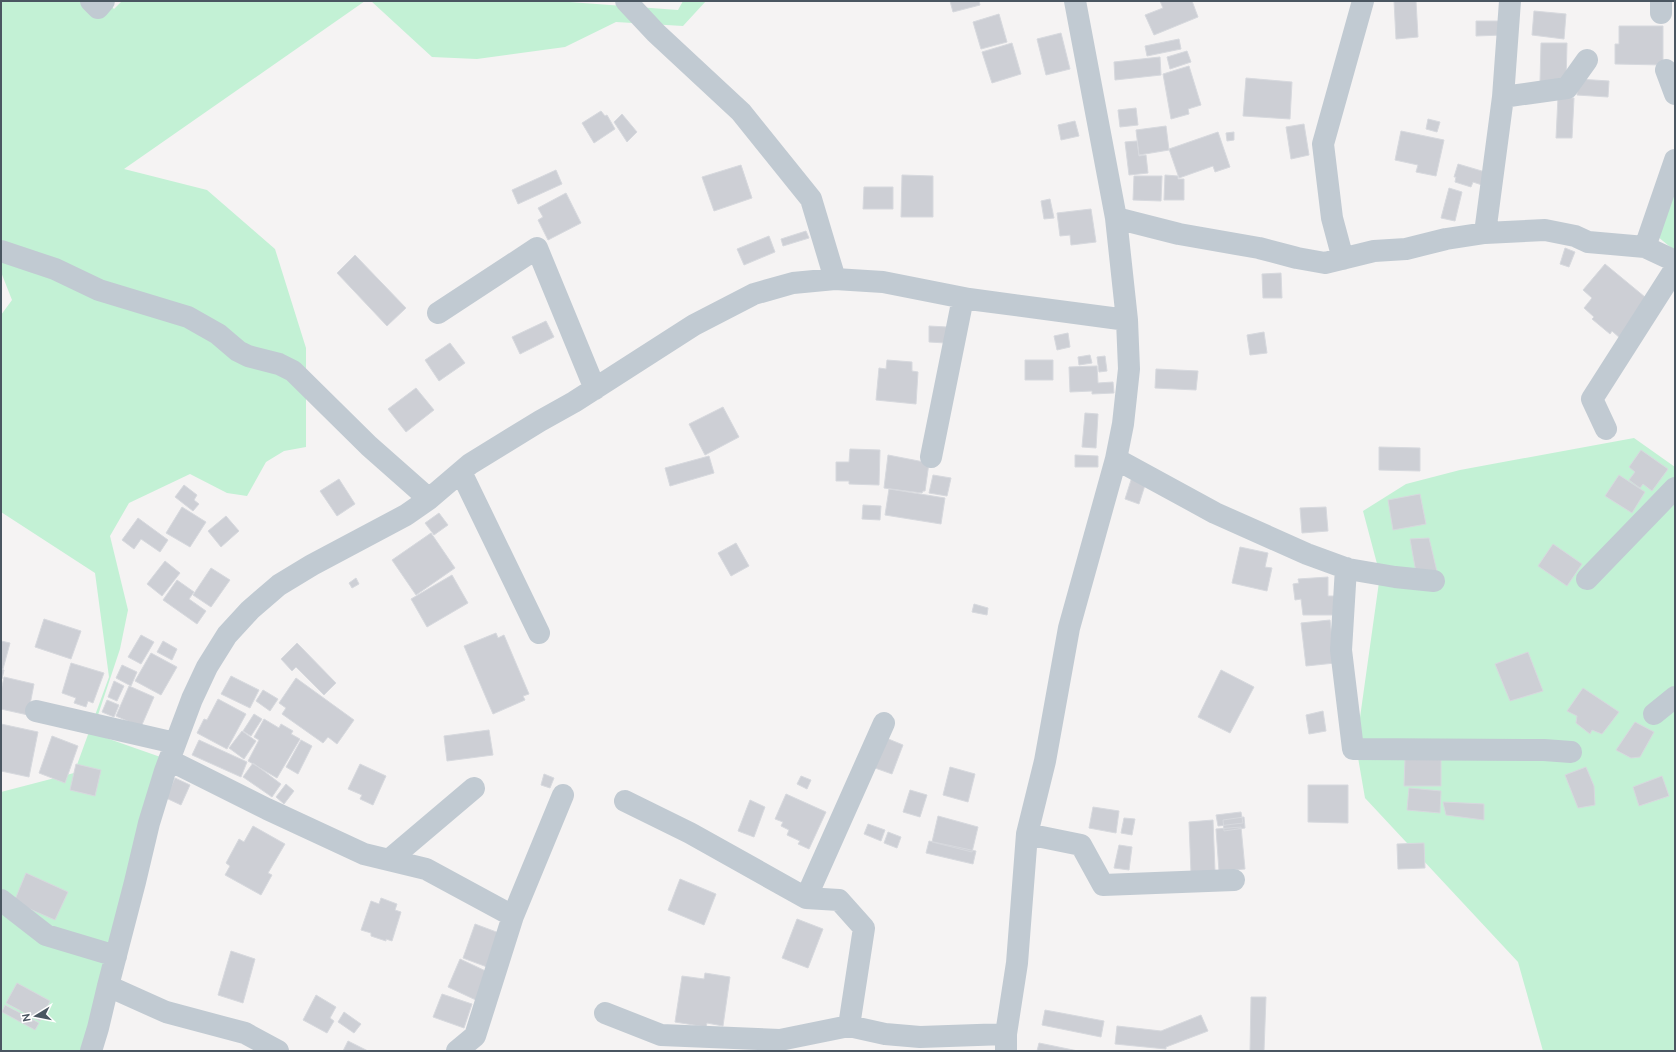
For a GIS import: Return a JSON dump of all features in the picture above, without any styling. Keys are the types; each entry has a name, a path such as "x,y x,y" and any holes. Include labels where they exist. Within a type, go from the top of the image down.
{"street":[{"path":"91,1 98,8 104,1"},
{"path":"626,1 656,33 741,112 811,199 835,279"},
{"path":"605,1013 661,1035 780,1040 849,1026 885,1034 1006,1043 1017,963 1027,834 1045,761 1069,628 1116,459 1123,424 1129,369 1127,320 1116,218 1075,1"},
{"path":"1342,260 1332,218 1323,144 1363,1"},
{"path":"1485,233 1503,97 1510,1"},
{"path":"1503,97 1567,88 1587,60"},
{"path":"1666,70 1675,94"},
{"path":"1645,247 1675,160"},
{"path":"1116,218 1180,234 1259,248 1297,258 1325,263 1374,251 1406,249 1446,238 1485,233 1544,230 1575,236 1588,242 1645,247 1675,261"},
{"path":"438,313 537,248 595,388"},
{"path":"1,251 55,269 100,290 188,317 218,334 238,351 248,356 279,364 293,371 369,446 429,500"},
{"path":"1606,429 1592,399 1675,269"},
{"path":"91,1051 149,823 172,751 192,699 207,667 227,635 250,610 279,585 312,565 406,515 429,500 470,464 595,388 694,325 754,294 793,283 835,279 883,282 963,298 1127,320"},
{"path":"931,457 963,298"},
{"path":"1116,459 1215,513 1307,554 1346,568 1396,577 1434,581"},
{"path":"461,472 539,633"},
{"path":"1587,579 1675,488"},
{"path":"1346,568 1341,650 1353,749 1536,750 1571,752"},
{"path":"1654,714 1675,697"},
{"path":"36,711 172,751 267,809 364,854 426,869 513,916"},
{"path":"806,898 884,723"},
{"path":"389,860 474,788"},
{"path":"458,1051 475,1036 513,916 563,796"},
{"path":"625,801 690,833 806,898 839,900 864,928 849,1026"},
{"path":"1027,834 1081,845 1103,885 1234,880"},
{"path":"1,900 46,935 116,956"},
{"path":"108,986 166,1012 245,1033 278,1051"}],"green space":[{"path":"1,1 106,1 114,9 122,1 365,1 124,169 207,190 275,249 306,348 306,447 284,451 266,462 247,496 227,493 190,474 129,503 110,536 128,610 120,649 92,733 169,760 88,1051 1,1051 1,792 74,773 109,677 95,573 1,512 1,315 12,300 1,272"},
{"path":"371,1 556,1 678,10 683,1 706,1 683,26 616,22 565,47 477,59 432,57"},
{"path":"1675,168 1675,251 1657,236"},
{"path":"1634,438 1675,467 1675,1051 1543,1051 1518,962 1365,798 1356,746 1380,575 1363,511 1406,484 1460,470"}],"building":[{"path":"950,1 979,1 980,5 953,12"},
{"path":"1160,1 1192,1 1198,17 1154,35 1145,15 1163,8"},
{"path":"1394,1 1416,1 1418,37 1396,39"},
{"path":"1534,11 1566,14 1564,39 1532,35"},
{"path":"999,14 1007,42 981,49 973,22"},
{"path":"1476,21 1502,21 1502,35 1476,36"},
{"path":"1619,26 1663,26 1663,65 1615,64 1615,44 1619,44"},
{"path":"1061,33 1070,69 1046,75 1037,39"},
{"path":"1179,39 1181,49 1147,56 1145,46"},
{"path":"1012,43 1021,74 992,83 982,52"},
{"path":"1541,43 1567,43 1566,83 1540,82"},
{"path":"1187,51 1191,62 1170,69 1167,57"},
{"path":"1160,57 1161,75 1115,80 1114,62"},
{"path":"1189,66 1201,105 1188,109 1189,114 1171,119 1163,74"},
{"path":"1246,78 1292,82 1290,119 1243,116"},
{"path":"1578,79 1609,81 1608,97 1577,95"},
{"path":"1558,97 1574,98 1572,138 1556,138"},
{"path":"1136,108 1138,125 1120,127 1118,110"},
{"path":"601,111 605,116 607,115 615,129 594,143 582,123"},
{"path":"622,114 637,132 627,142 614,122"},
{"path":"1428,119 1440,122 1437,132 1426,129"},
{"path":"1075,121 1079,136 1061,140 1058,125"},
{"path":"1304,124 1309,155 1291,159 1286,127"},
{"path":"1166,126 1169,150 1139,155 1136,130"},
{"path":"1401,131 1444,140 1436,176 1416,172 1418,165 1395,160"},
{"path":"1218,132 1230,167 1215,172 1213,166 1179,178 1169,149"},
{"path":"1234,132 1234,140 1227,141 1226,133"},
{"path":"1137,141 1139,156 1146,155 1148,173 1129,175 1125,142"},
{"path":"1458,164 1492,174 1488,187 1473,182 1471,187 1455,182 1456,177 1454,177"},
{"path":"741,165 752,198 714,211 702,177"},
{"path":"556,170 562,184 518,204 512,190"},
{"path":"902,175 933,176 933,217 901,217"},
{"path":"1165,175 1178,176 1178,179 1184,179 1184,200 1164,200"},
{"path":"1134,176 1162,176 1161,201 1133,200"},
{"path":"864,187 893,187 893,209 863,209"},
{"path":"1449,188 1462,192 1455,221 1441,218"},
{"path":"566,193 581,223 548,240 538,220 543,217 538,208"},
{"path":"1050,199 1054,218 1044,219 1041,201"},
{"path":"1091,209 1096,242 1071,245 1070,235 1060,236 1057,213"},
{"path":"806,231 809,238 783,246 781,239"},
{"path":"769,236 775,252 744,265 737,249"},
{"path":"1565,248 1575,252 1569,267 1560,264"},
{"path":"355,255 406,308 387,326 337,273"},
{"path":"1605,264 1651,302 1621,339 1612,331 1610,334 1592,319 1594,317 1584,308 1592,298 1583,290"},
{"path":"1281,273 1282,298 1263,298 1262,274"},
{"path":"546,321 554,337 520,354 512,337"},
{"path":"929,326 947,327 946,343 929,342"},
{"path":"1264,332 1267,353 1250,355 1247,335"},
{"path":"1068,333 1070,347 1057,350 1054,336"},
{"path":"450,343 465,363 439,381 425,360"},
{"path":"1090,355 1092,363 1079,365 1078,357"},
{"path":"1105,356 1107,371 1099,372 1097,357"},
{"path":"887,360 912,362 912,371 918,372 916,404 876,400 879,368 886,369"},
{"path":"1025,360 1053,360 1053,380 1025,380"},
{"path":"1097,366 1098,383 1113,382 1114,393 1092,394 1092,391 1070,392 1069,367"},
{"path":"1156,369 1198,371 1196,390 1155,388"},
{"path":"416,388 434,410 406,432 388,409"},
{"path":"723,407 739,437 705,455 689,424"},
{"path":"1085,413 1098,414 1096,448 1082,447"},
{"path":"1379,447 1420,448 1420,471 1379,470"},
{"path":"850,449 880,450 879,485 849,484 849,481 836,481 836,462 849,462"},
{"path":"1641,450 1668,469 1652,491 1643,484 1640,488 1629,480 1635,472 1629,467"},
{"path":"888,455 929,463 925,491 922,493 884,488"},
{"path":"1075,455 1098,456 1098,467 1075,467"},
{"path":"709,456 714,473 670,486 665,468"},
{"path":"933,475 951,478 947,496 929,493"},
{"path":"1619,475 1645,492 1632,513 1605,496"},
{"path":"1132,477 1146,482 1139,504 1125,499"},
{"path":"339,479 355,504 337,516 320,491"},
{"path":"184,485 197,495 194,500 199,504 193,511 175,497"},
{"path":"889,489 945,498 941,524 885,515"},
{"path":"1420,494 1426,524 1393,530 1388,500"},
{"path":"863,505 881,506 880,520 862,519"},
{"path":"182,507 206,522 190,547 166,533"},
{"path":"1326,507 1328,531 1302,533 1300,508"},
{"path":"439,513 448,525 434,535 425,523"},
{"path":"226,516 239,531 221,547 208,531"},
{"path":"138,518 168,540 160,552 141,539 134,549 122,540"},
{"path":"431,533 455,568 416,595 392,560"},
{"path":"1429,538 1438,576 1417,578 1410,539"},
{"path":"736,543 749,566 731,576 718,553"},
{"path":"1553,544 1582,564 1567,586 1538,566"},
{"path":"1240,547 1268,553 1265,567 1272,568 1267,591 1232,583"},
{"path":"165,561 180,573 162,596 147,584"},
{"path":"211,568 230,580 211,607 193,595"},
{"path":"452,575 468,603 427,627 411,599"},
{"path":"1328,577 1328,596 1335,596 1336,615 1303,615 1301,599 1295,600 1293,584 1299,583 1298,579"},
{"path":"356,578 359,584 352,588 349,583"},
{"path":"177,580 194,592 189,599 206,611 197,624 163,600"},
{"path":"974,604 988,608 987,615 972,612"},
{"path":"44,619 81,631 71,659 35,647"},
{"path":"1330,620 1335,663 1306,666 1301,623"},
{"path":"496,633 498,638 504,635 529,694 523,696 525,700 493,714 464,646"},
{"path":"141,635 154,642 141,664 128,657"},
{"path":"1,641 10,643 3,669 1,669"},
{"path":"163,641 177,649 172,660 157,652"},
{"path":"297,643 336,683 324,695 296,667 292,671 281,659"},
{"path":"1528,652 1543,691 1510,701 1495,664"},
{"path":"151,653 177,667 161,695 135,681"},
{"path":"71,663 104,673 93,703 88,701 86,707 74,703 76,698 62,693"},
{"path":"122,665 137,672 131,686 116,678"},
{"path":"1,669 4,670 2,679 1,679"},
{"path":"1221,670 1254,687 1230,733 1198,717"},
{"path":"231,676 259,690 250,708 221,694"},
{"path":"4,677 34,684 28,715 1,709 1,691"},
{"path":"296,678 354,720 337,744 328,737 323,743 282,714 286,708 279,703"},
{"path":"114,681 124,686 117,701 108,697"},
{"path":"129,686 154,697 141,727 116,716"},
{"path":"1583,688 1619,712 1602,734 1592,730 1590,734 1576,723 1577,716 1567,711"},
{"path":"263,690 278,699 270,711 256,701"},
{"path":"218,699 246,714 227,749 197,733 204,719 207,720"},
{"path":"107,700 119,705 114,717 102,712"},
{"path":"1323,711 1326,731 1309,734 1306,715"},
{"path":"254,714 262,719 251,736 243,731"},
{"path":"264,719 279,728 281,724 293,731 291,734 300,739 277,778 248,761 259,740 254,737"},
{"path":"1635,722 1654,732 1640,757 1631,758 1616,750"},
{"path":"1,724 38,732 29,777 1,771"},
{"path":"489,730 493,755 447,761 444,736"},
{"path":"242,731 256,741 244,759 229,748"},
{"path":"52,736 78,746 65,783 39,773"},
{"path":"886,738 903,745 892,774 875,768"},
{"path":"199,740 247,762 241,777 192,755"},
{"path":"301,740 312,746 298,774 286,767"},
{"path":"1405,758 1441,758 1441,786 1404,786"},
{"path":"253,763 281,784 272,797 243,777"},
{"path":"76,764 101,770 95,796 70,790"},
{"path":"360,764 386,776 373,805 360,799 362,795 348,789"},
{"path":"950,767 975,774 968,802 943,795"},
{"path":"1586,767 1594,786 1595,805 1578,808 1565,775"},
{"path":"544,774 554,778 550,788 541,785"},
{"path":"801,776 811,780 807,789 797,784"},
{"path":"1662,776 1669,796 1639,806 1633,787"},
{"path":"175,778 190,785 181,805 166,798"},
{"path":"286,784 294,791 284,804 276,797"},
{"path":"1308,785 1348,785 1348,823 1308,822"},
{"path":"1409,788 1441,791 1440,813 1407,810"},
{"path":"910,790 927,795 920,817 903,812"},
{"path":"786,794 826,812 809,849 798,844 800,841 787,835 789,830 781,826 783,822 775,819"},
{"path":"750,800 765,807 754,837 738,831"},
{"path":"1443,802 1484,804 1484,820 1446,815"},
{"path":"1093,807 1119,811 1116,833 1089,828"},
{"path":"1241,812 1243,823 1218,826 1216,815"},
{"path":"938,816 978,827 972,852 932,842"},
{"path":"1244,817 1245,828 1224,831 1223,820"},
{"path":"1124,818 1135,819 1132,835 1121,833"},
{"path":"1213,820 1215,871 1191,873 1189,822"},
{"path":"868,824 885,830 881,841 864,834"},
{"path":"253,826 285,844 268,873 272,875 261,895 225,875 230,866 226,863 239,839 244,842"},
{"path":"1241,827 1245,869 1219,871 1216,829"},
{"path":"888,832 901,837 897,848 884,843"},
{"path":"929,841 976,851 973,864 926,853"},
{"path":"1424,843 1425,868 1398,869 1397,844"},
{"path":"1119,845 1132,847 1129,870 1114,868"},
{"path":"26,873 68,892 55,920 14,902"},
{"path":"680,879 716,894 704,925 668,910"},
{"path":"381,898 397,904 395,910 401,912 392,941 386,939 386,941 371,936 371,933 361,930 371,901 379,904"},
{"path":"797,919 823,929 808,968 782,958"},
{"path":"475,924 507,936 495,970 463,958"},
{"path":"231,951 255,959 243,1003 218,995"},
{"path":"460,959 490,973 478,1001 448,987"},
{"path":"705,973 730,977 723,1026 707,1023 706,1027 675,1022 682,976 704,979"},
{"path":"17,983 50,1001 40,1021 6,1003"},
{"path":"442,994 472,1004 464,1028 433,1017"},
{"path":"316,995 336,1007 330,1018 334,1021 327,1033 303,1020"},
{"path":"1251,997 1266,997 1264,1051 1250,1051"},
{"path":"5,1005 39,1023 35,1030 2,1012"},
{"path":"1045,1010 1104,1021 1101,1037 1042,1025"},
{"path":"344,1012 361,1024 354,1033 338,1022"},
{"path":"1201,1015 1208,1031 1166,1047 1166,1049 1115,1044 1117,1026 1161,1031"},
{"path":"348,1041 368,1051 343,1051"},
{"path":"1039,1043 1078,1051 1037,1051"}]}
